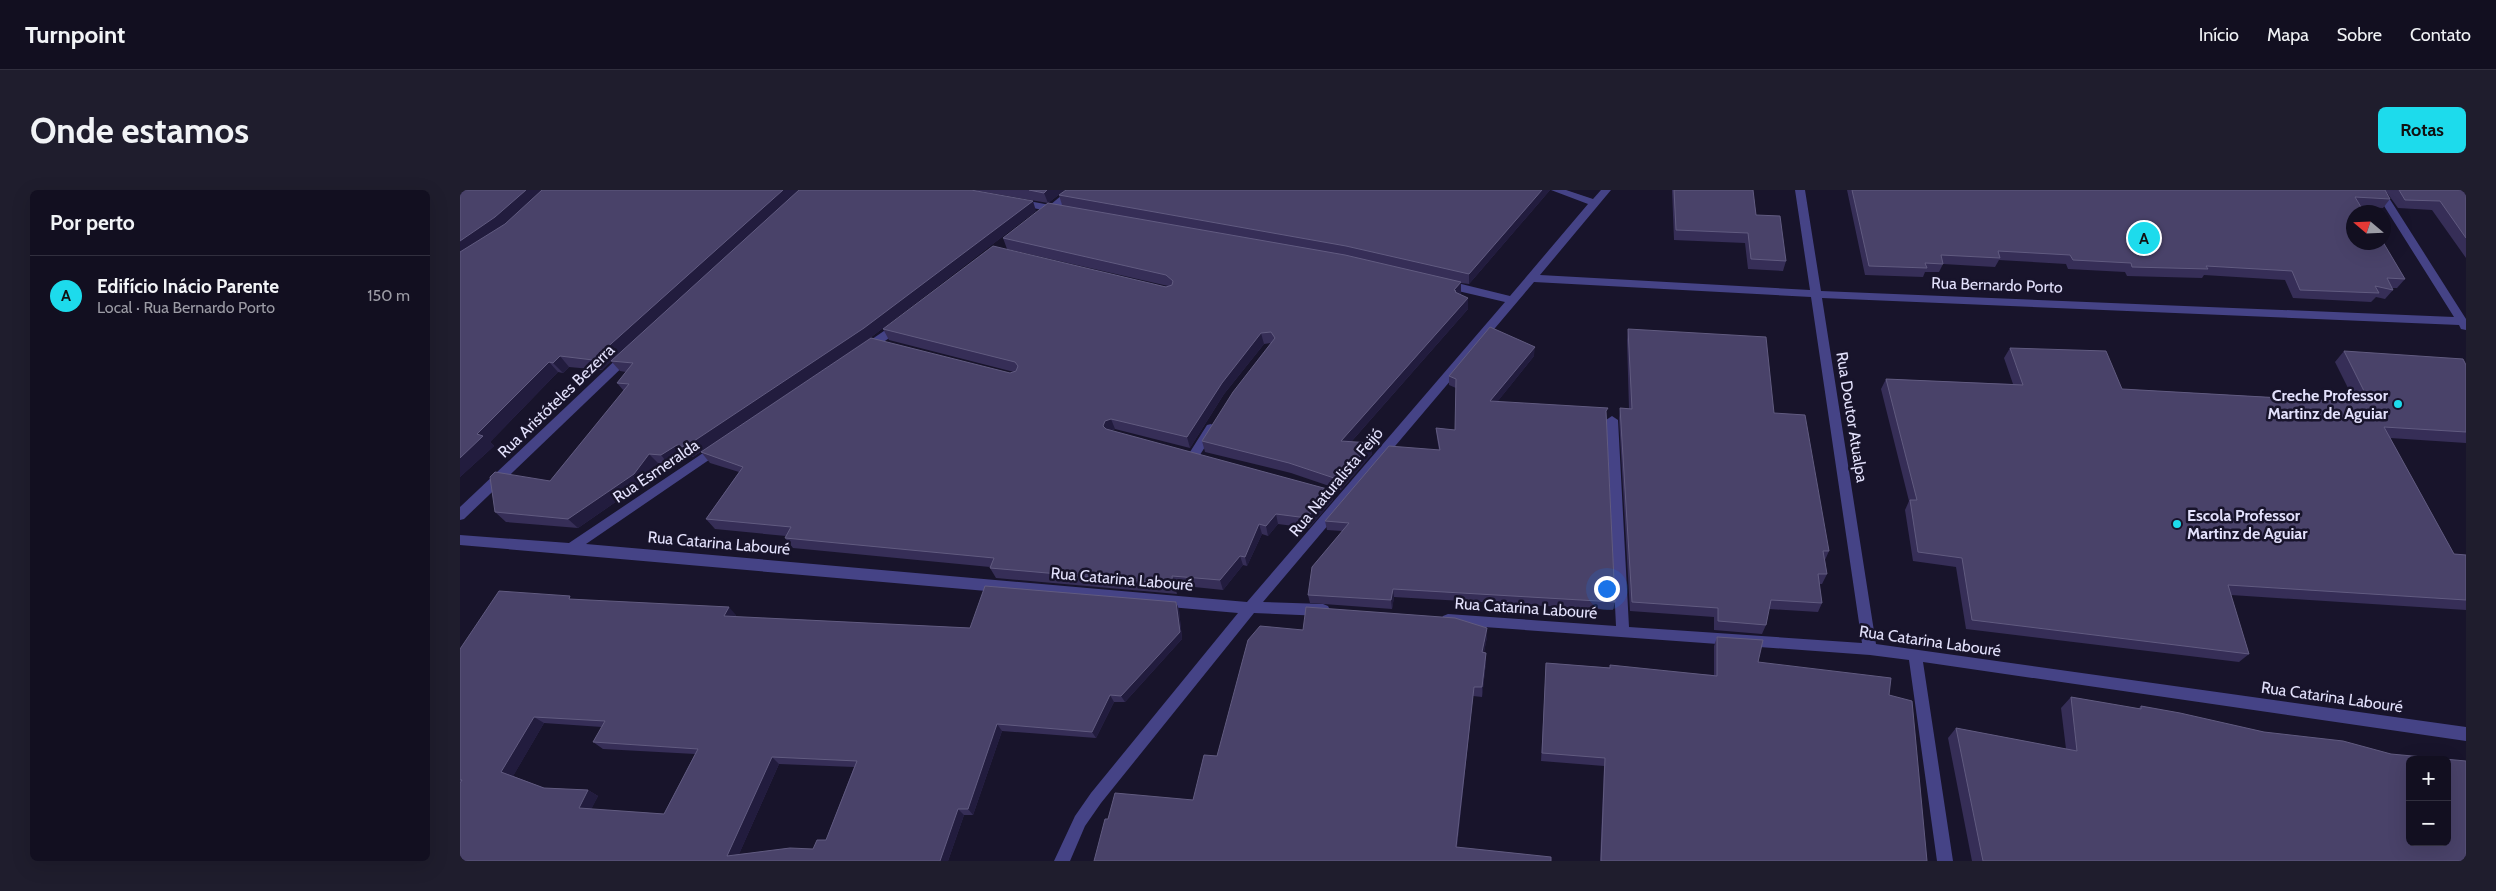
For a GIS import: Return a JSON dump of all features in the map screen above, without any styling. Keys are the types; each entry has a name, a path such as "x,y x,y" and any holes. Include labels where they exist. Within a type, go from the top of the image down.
{"street":[{"path":"1031,224 1074,190"},
{"path":"1556,190 1594,203"},
{"name":"Rua Naturalista Feijó","path":"1062,861 1080,821 1096,798 1340,496 1513,300 1606,190"},
{"name":"Rua Doutor Atualpa","path":"1800,190 1814,294 1870,649"},
{"path":"2379,190 2464,325"},
{"path":"1007,200 1072,212"},
{"name":"Rua Bernardo Porto","path":"1532,278 1814,294 2464,325"},
{"path":"1434,282 1513,300"},
{"path":"859,354 913,314"},
{"path":"875,343 894,347"},
{"name":"Rua Aristóteles Bezerra","path":"460,515 633,350"},
{"path":"1612,420 1623,632"},
{"path":"1194,455 1215,422"},
{"name":"Rua Esmeralda","path":"571,548 727,442"},
{"name":"Rua Catarina Labouré","path":"460,540 571,548 1250,608 1276,607 1335,611"},
{"name":"Rua Catarina Labouré","path":"1435,618 1870,649 2466,734"},
{"path":"1915,656 1945,861"}],"building":[{"path":"460,190 526,190 495,217 460,241"},
{"path":"542,190 783,190 593,360 560,356 553,363 549,362 477,434 483,436 460,458 460,252 505,224"},
{"path":"799,190 971,190 1033,201 864,328 685,447 677,445 661,455 649,454 634,474 568,519 495,512 490,477 495,472 550,481 629,384 617,383 633,363 611,361"},
{"path":"1029,190 1047,190 1044,193"},
{"path":"1066,190 1542,190 1469,274 1346,246 1059,195"},
{"path":"1674,190 1753,190 1756,215 1780,216 1786,261 1751,259 1748,233 1676,230"},
{"path":"1852,190 2385,190 2390,199 2355,197 2360,205 2346,205 2346,250 2388,250 2405,279 2387,278 2393,290 2375,286 2379,293 2300,290 2292,271 2206,266 2208,269 2132,267 2131,263 2073,260 2070,255 1998,251 2000,258 1941,255 1943,264 1925,263 1927,268 1869,266"},
{"path":"2399,190 2466,190 2466,238 2440,201 2405,200"},
{"path":"1048,203 1345,255 1461,282 1454,290 1468,298 1341,441 1371,443 1340,480 1289,463 1202,441 1233,392 1275,338 1271,332 1261,333 1222,383 1187,437 1111,419 1105,421 1103,426 1106,429 1331,490 1307,518 1276,514 1266,526 1259,524 1245,557 1240,556 1220,580 1172,576 1173,584 990,568 994,558 785,538 791,527 706,519 743,467 701,452 871,338 1010,373 1016,371 1018,366 1015,362 883,329 993,246 1166,287 1172,285 1173,281 1166,275 1003,238"},
{"path":"1490,327 1535,347 1490,401 1608,408 1606,411 1615,602 1393,589 1391,600 1308,595 1312,567 1349,523 1325,521 1389,446 1440,450 1436,428 1455,430 1456,379 1449,376"},
{"path":"1628,329 1766,337 1774,413 1805,415 1829,551 1823,551 1827,574 1818,574 1822,603 1771,600 1766,625 1718,621 1718,608 1632,602 1620,408 1632,409"},
{"name":"Escola Professor Martinz de Aguiar","path":"2010,348 2106,351 2122,389 2370,403 2344,351 2463,359 2466,365 2466,432 2384,427 2454,554 2466,555 2466,600 2228,585 2249,654 1972,620 1962,558 1918,552 1910,500 1917,500 1886,379 2023,385"},
{"path":"985,586 1176,602 1180,632 1121,696 1110,695 1092,732 997,724 968,809 958,809 940,861 460,861 460,783 462,780 460,780 460,649 499,591 570,596 569,599 729,607 724,616 970,628","holes":["534,717 605,721 593,742 698,749 664,814 579,808 588,790 544,788 501,772","772,757 857,761 826,840 817,840 813,849 790,848 727,856"]},
{"path":"1306,607 1455,618 1487,628 1482,652 1486,653 1482,687 1474,687 1456,847 1551,857 1551,861 1094,861 1105,819 1108,819 1115,793 1193,800 1204,755 1217,756 1248,640 1260,626 1303,630"},
{"path":"1717,637 1763,640 1758,662 1891,678 1889,695 1912,701 1927,861 1601,861 1605,758 1542,753 1546,663 1610,668 1610,665 1717,676"},
{"path":"2071,697 2141,709 2141,706 2264,732 2343,741 2391,754 2412,756 2406,756 2406,846 2451,846 2451,760 2466,761 2466,861 1983,861 1956,728 2077,751"}],"place":[{"name":"Edifício Inácio Parente","path":"2144,238"},
{"name":"Creche Professor Martinz de Aguiar","path":"2398,404"},
{"name":"Escola Professor Martinz de Aguiar","path":"2177,524"}]}
